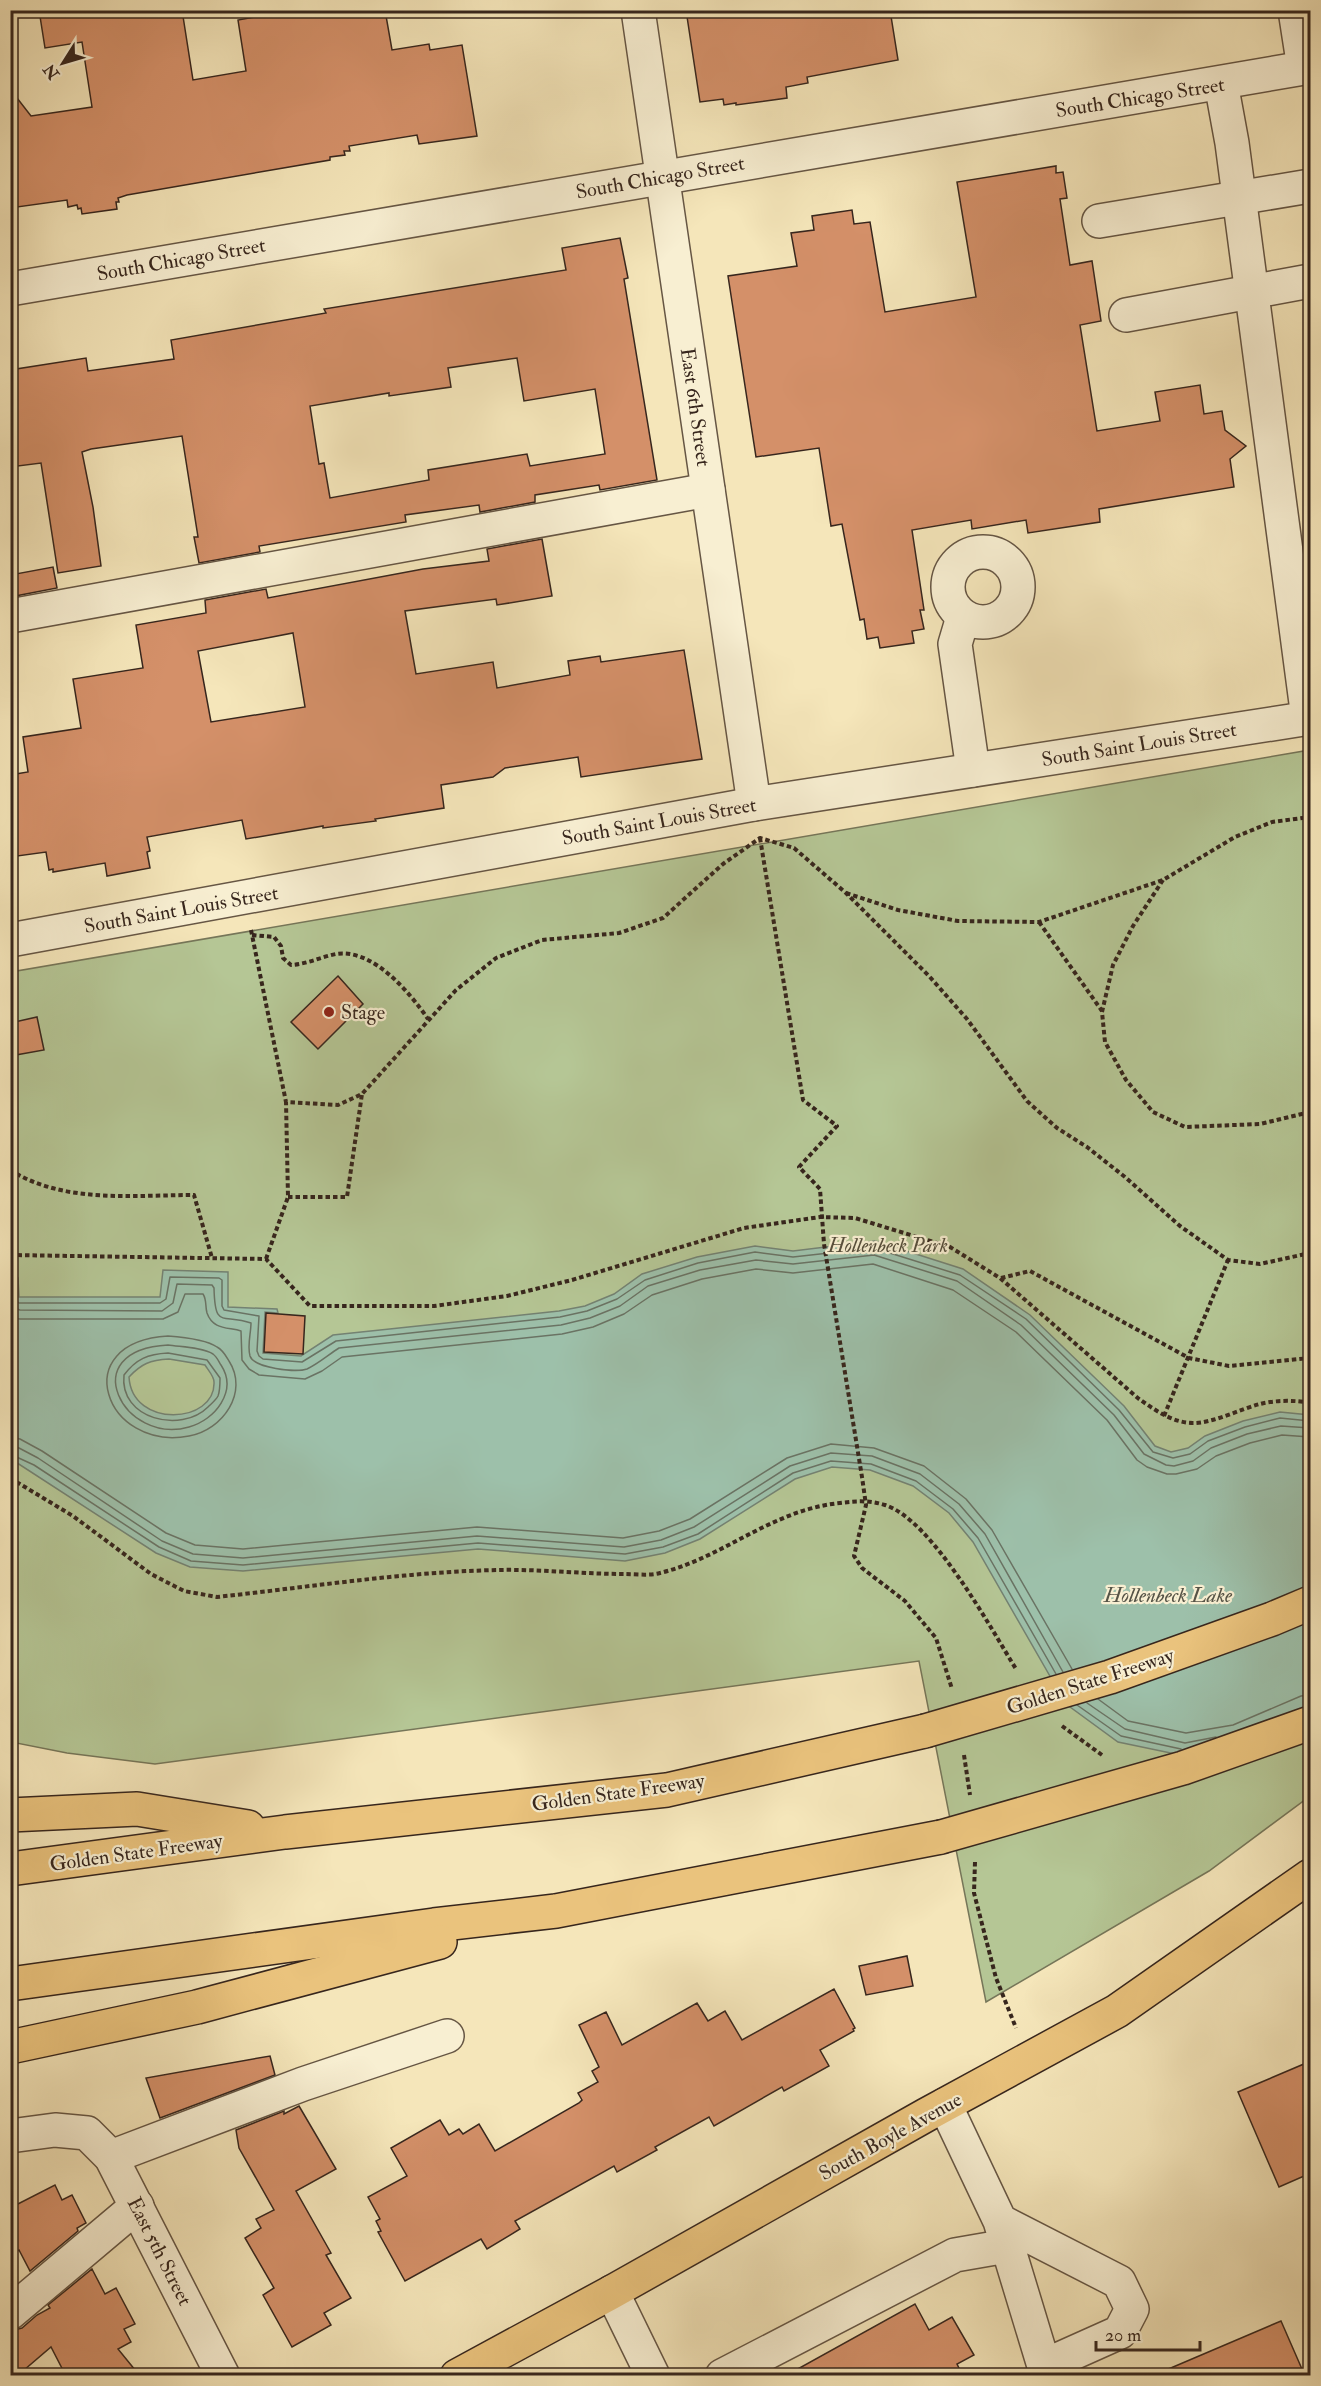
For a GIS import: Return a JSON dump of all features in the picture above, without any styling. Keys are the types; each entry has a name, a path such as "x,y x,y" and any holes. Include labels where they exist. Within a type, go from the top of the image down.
{"main road":[{"name":"Golden State Freeway","path":"10,1869 285,1833 667,1790 925,1731 1110,1677 1272,1619 1311,1602"},
{"path":"10,2047 197,2007 555,1911 941,1837 1183,1768 1311,1723"},
{"path":"10,1815 138,1809 285,1833"},
{"name":"South Boyle Avenue","path":"459,2375 1117,2011 1311,1876"},
{"path":"10,1984 434,1925 555,1911"}],"street":[{"name":"East 6th Street","path":"638,10 754,804"},
{"path":"1295,10 1307,68"},
{"name":"South Chicago Street","path":"10,289 1307,68"},
{"path":"1221,83 1239,198 1309,718"},
{"path":"1099,221 1311,186"},
{"path":"1126,315 1311,281"},
{"path":"10,616 708,490"},
{"path":"963,617 955,644 973,770"},
{"name":"South Saint Louis Street","path":"10,940 754,804 1309,718"},
{"path":"111,2157 303,2084 447,2036"},
{"path":"722,2376 954,2255 1003,2234 1119,2282 1132,2309 1120,2332 1044,2366 1003,2234 945,2105"},
{"name":"East 5th Street","path":"10,2136 55,2130 87,2133 111,2157 223,2376"},
{"path":"10,2313 137,2206"},
{"path":"612,2292 653,2376"}],"path":[{"path":"754,804 803,1100 837,1126 799,1167 820,1189 820,1217 824,1245 862,1477 865,1500 854,1556"},
{"path":"846,893 898,910 958,921 1039,921 1163,880 1235,837 1272,822 1311,817"},
{"path":"760,838 794,848 846,893 929,976 968,1019 1027,1101 1057,1128 1117,1171 1180,1226 1228,1260 1260,1264 1311,1253"},
{"path":"286,1102 338,1105 362,1094 456,990 496,958 542,940 620,933 663,918 723,864 760,838"},
{"path":"1163,880 1133,926 1113,965 1102,1012 1105,1042 1126,1080 1153,1112 1185,1127 1260,1124 1311,1112"},
{"path":"245,897 286,1102 288,1197 266,1259"},
{"path":"1039,921 1102,1012"},
{"path":"252,935 274,937 281,946 283,958 291,965 304,964 338,953 356,956 370,962 393,977 413,998 428,1019"},
{"path":"288,1197 347,1197 362,1094"},
{"path":"10,1170 29,1182 80,1194 194,1195 212,1258"},
{"path":"10,1255 266,1259 310,1306 434,1306 507,1296 572,1280 744,1228 820,1217 855,1218 950,1247 1000,1278 1139,1399 1164,1416 1194,1423 1262,1403 1296,1401 1311,1403"},
{"path":"1164,1416 1228,1260"},
{"path":"1000,1278 1030,1271 1189,1358 1229,1366 1311,1358"},
{"path":"10,1478 73,1516 151,1574 184,1591 217,1597 435,1572 500,1570 658,1574 702,1560 795,1512 831,1504 865,1500 887,1506 909,1518 947,1562 982,1610 1022,1678"},
{"path":"1058,1723 1108,1759"}],"green space":[{"name":"Hollenbeck Park","path":"1310,750 1310,1796 1209,1871 986,2002 919,1661 155,1764 67,1753 11,1742 11,972"}],"water":[{"name":"Hollenbeck Lake","path":"875,1241 963,1269 1030,1315 1124,1406 1155,1446 1171,1452 1188,1448 1205,1436 1243,1421 1280,1412 1310,1415 1310,1717 1185,1756 1118,1742 1066,1704 973,1542 949,1513 913,1486 870,1470 832,1467 795,1479 700,1539 665,1553 625,1561 478,1549 243,1571 190,1567 156,1553 11,1459 11,1278 18,1278 19,1297 160,1297 163,1270 228,1272 228,1307 277,1309 278,1313 265,1312 263,1353 301,1356 333,1335 559,1311 585,1306 614,1294 642,1274 697,1257 755,1246 793,1251","holes":["169,1359 205,1365 214,1380 211,1396 202,1406 189,1413 173,1415 158,1413 144,1406 134,1394 129,1377 138,1369 156,1360"]}],"building":[{"path":"39,10 182,10 193,80 246,71 238,20 293,10 385,10 392,50 429,44 430,50 462,45 477,136 419,144 417,135 349,146 350,151 344,151 345,155 330,157 330,160 127,195 118,198 117,209 82,214 81,208 78,209 77,205 68,207 67,200 10,208 10,89 31,116 92,107 82,42 45,48"},
{"path":"686,10 890,10 898,60 807,77 808,83 786,87 787,98 736,105 736,103 724,105 723,99 700,102"},
{"path":"1056,166 1056,173 1063,172 1067,198 1060,199 1070,265 1092,261 1101,321 1080,325 1097,431 1160,421 1155,392 1200,385 1204,414 1222,411 1225,430 1246,446 1230,459 1234,487 1099,509 1100,522 1028,533 1026,520 972,529 971,520 912,530 924,610 920,610 924,629 912,631 914,643 880,648 878,637 867,639 864,619 860,620 842,524 831,526 819,448 756,457 728,276 797,266 791,233 814,230 812,216 852,210 854,224 870,222 885,312 976,297 957,182"},
{"path":"620,238 628,278 624,279 657,480 600,490 599,485 535,495 535,502 480,512 479,505 405,515 406,522 259,546 260,552 199,563 194,537 198,537 182,436 91,449 82,452 93,507 101,566 58,573 41,463 10,467 10,370 86,358 88,371 174,359 171,340 326,313 324,309 566,270 562,248","holes":["517,358 524,401 595,389 605,454 530,466 527,454 428,470 429,480 330,498 324,463 319,464 310,406 389,393 389,396 451,387 448,368"]},
{"path":"542,539 552,596 497,605 496,599 405,611 416,674 493,662 497,688 570,675 568,661 600,656 601,662 684,650 702,759 581,777 578,757 505,768 493,777 441,785 444,808 375,819 376,821 323,828 323,826 246,839 242,820 147,837 150,868 107,876 105,863 53,872 53,869 49,870 46,852 10,857 10,775 28,772 23,737 81,728 73,679 143,668 136,625 206,613 205,600 266,589 268,598 423,569 489,561 487,549","holes":["293,633 305,707 211,722 198,651"]},
{"path":"53,567 57,588 10,597 10,575"},
{"name":"Stage","path":"338,976 363,1004 318,1049 291,1022"},
{"path":"37,1017 44,1050 10,1056 10,1023"},
{"path":"266,1313 305,1316 303,1354 264,1352"},
{"path":"907,1956 913,1986 866,1995 859,1966"},
{"path":"834,1989 855,2028 854,2031 820,2050 829,2066 784,2091 782,2087 714,2126 709,2117 655,2147 657,2150 617,2172 614,2166 515,2221 520,2229 487,2249 481,2239 405,2281 378,2232 381,2231 376,2221 380,2219 368,2197 407,2176 391,2148 440,2120 449,2135 459,2129 463,2134 479,2124 495,2151 579,2103 582,2100 578,2093 598,2082 592,2071 599,2067 579,2025 606,2012 622,2045 697,2003 708,2021 725,2011 742,2040"},
{"path":"270,2056 275,2075 160,2118 146,2078"},
{"path":"1311,2061 1311,2173 1279,2187 1238,2092"},
{"path":"299,2106 336,2169 296,2191 331,2253 326,2255 351,2298 324,2313 331,2325 292,2347 263,2295 274,2288 245,2238 261,2228 256,2219 274,2210 239,2148 236,2130 284,2111 284,2114"},
{"path":"55,2185 62,2200 72,2195 86,2223 77,2228 78,2231 30,2271 19,2250 10,2255 10,2208"},
{"path":"92,2269 105,2294 116,2288 135,2324 124,2329 131,2342 118,2349 140,2376 66,2376 51,2347 17,2376 10,2376 10,2331 22,2328 37,2315 50,2308 48,2305"},
{"path":"915,2304 929,2330 952,2317 974,2355 957,2364 963,2376 785,2376"},
{"path":"1281,2321 1305,2376 1152,2376"}],"place":[{"name":"Stage","path":"329,1012"}]}
